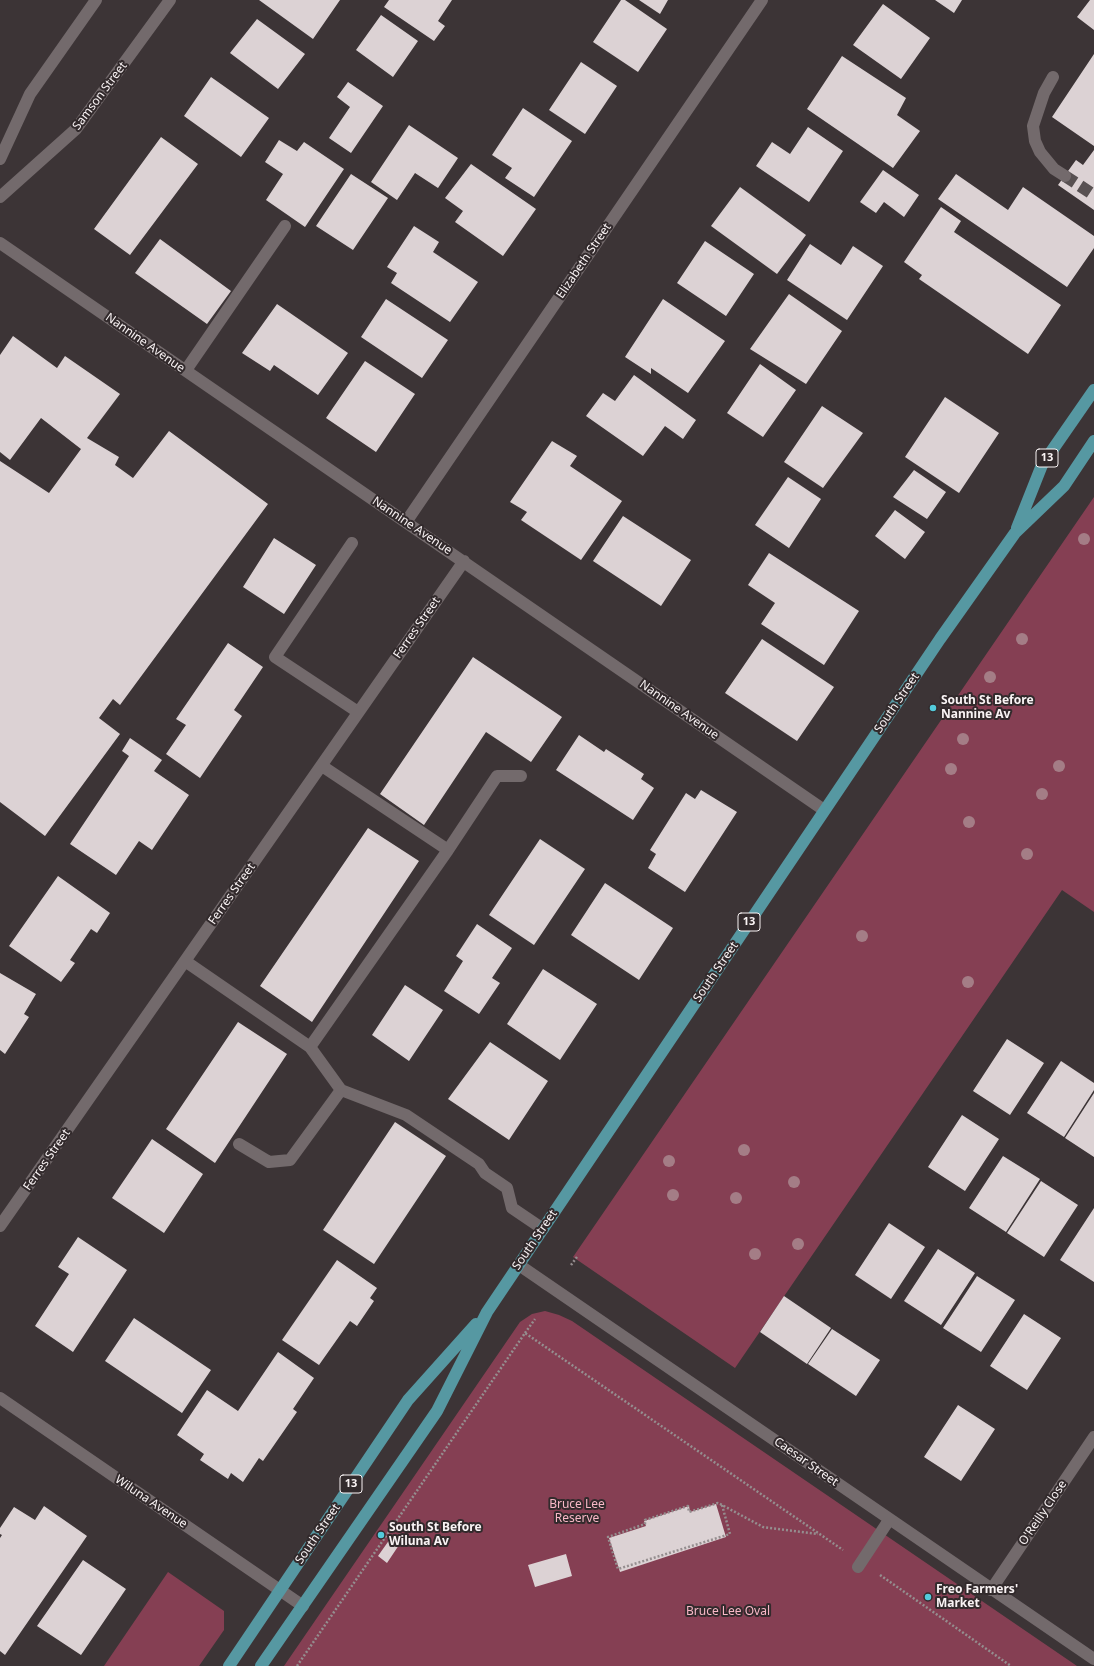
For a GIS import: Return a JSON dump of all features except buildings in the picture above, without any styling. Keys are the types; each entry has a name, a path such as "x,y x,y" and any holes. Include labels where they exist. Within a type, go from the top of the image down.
{"main road":[{"name":"South Street","path":"1015,533 1042,465 1094,390"},
{"name":"South Street","path":"229,1666 408,1400 487,1312 940,638 1015,533 1064,486 1094,441"},
{"name":"South Street","path":"261,1666 438,1411 487,1312"}],"street":[{"path":"0,159 30,94 96,0"},
{"name":"Samson Street","path":"0,197 76,130 170,0"},
{"name":"Elizabeth Street","path":"406,522 762,0"},
{"path":"1053,77 1044,93 1033,126 1035,141 1040,152 1054,169 1065,176"},
{"path":"186,370 285,226"},
{"name":"Nannine Avenue","path":"0,243 824,810"},
{"path":"352,543 275,657 358,712"},
{"name":"Ferres Street","path":"0,1226 464,561"},
{"path":"322,766 448,850"},
{"path":"310,1047 448,850 497,776 521,776"},
{"path":"185,961 310,1047 341,1090 406,1115 479,1164 485,1173 507,1188 512,1208 543,1229"},
{"path":"239,1144 269,1162 290,1160 341,1090"},
{"name":"Caesar Street","path":"519,1265 991,1590 1094,1659"},
{"name":"Wiluna Avenue","path":"0,1398 303,1606"},
{"name":"O'Reilly Close","path":"991,1590 1094,1437"},
{"path":"860,1564 890,1520"}],"path":[{"path":"572,1265 577,1257"},
{"path":"297,1666 534,1319"},
{"path":"525,1333 820,1534 860,1564 1011,1666"},
{"path":"722,1505 730,1534 618,1568 608,1537 645,1524 644,1520 688,1506 689,1512 718,1503 722,1505 763,1527 820,1534"}],"green space":[{"path":"1094,497 1094,912 1062,890 735,1368 573,1257"},
{"name":"Bruce Lee Reserve","path":"545,1311 572,1321 1077,1666 284,1666 520,1322 532,1314"},
{"path":"168,1572 224,1611 224,1630 199,1666 104,1666"}],"tunnel":[{"path":"1065,176 1094,195"}],"place":[{"name":"South St Before Nannine Av","path":"933,708"},
{"name":"South St Before Wiluna Av","path":"381,1535"},
{"name":"Freo Farmers' Market","path":"928,1597"}],"park label":[{"name":"Bruce Lee Oval","path":"728,1612"}]}
